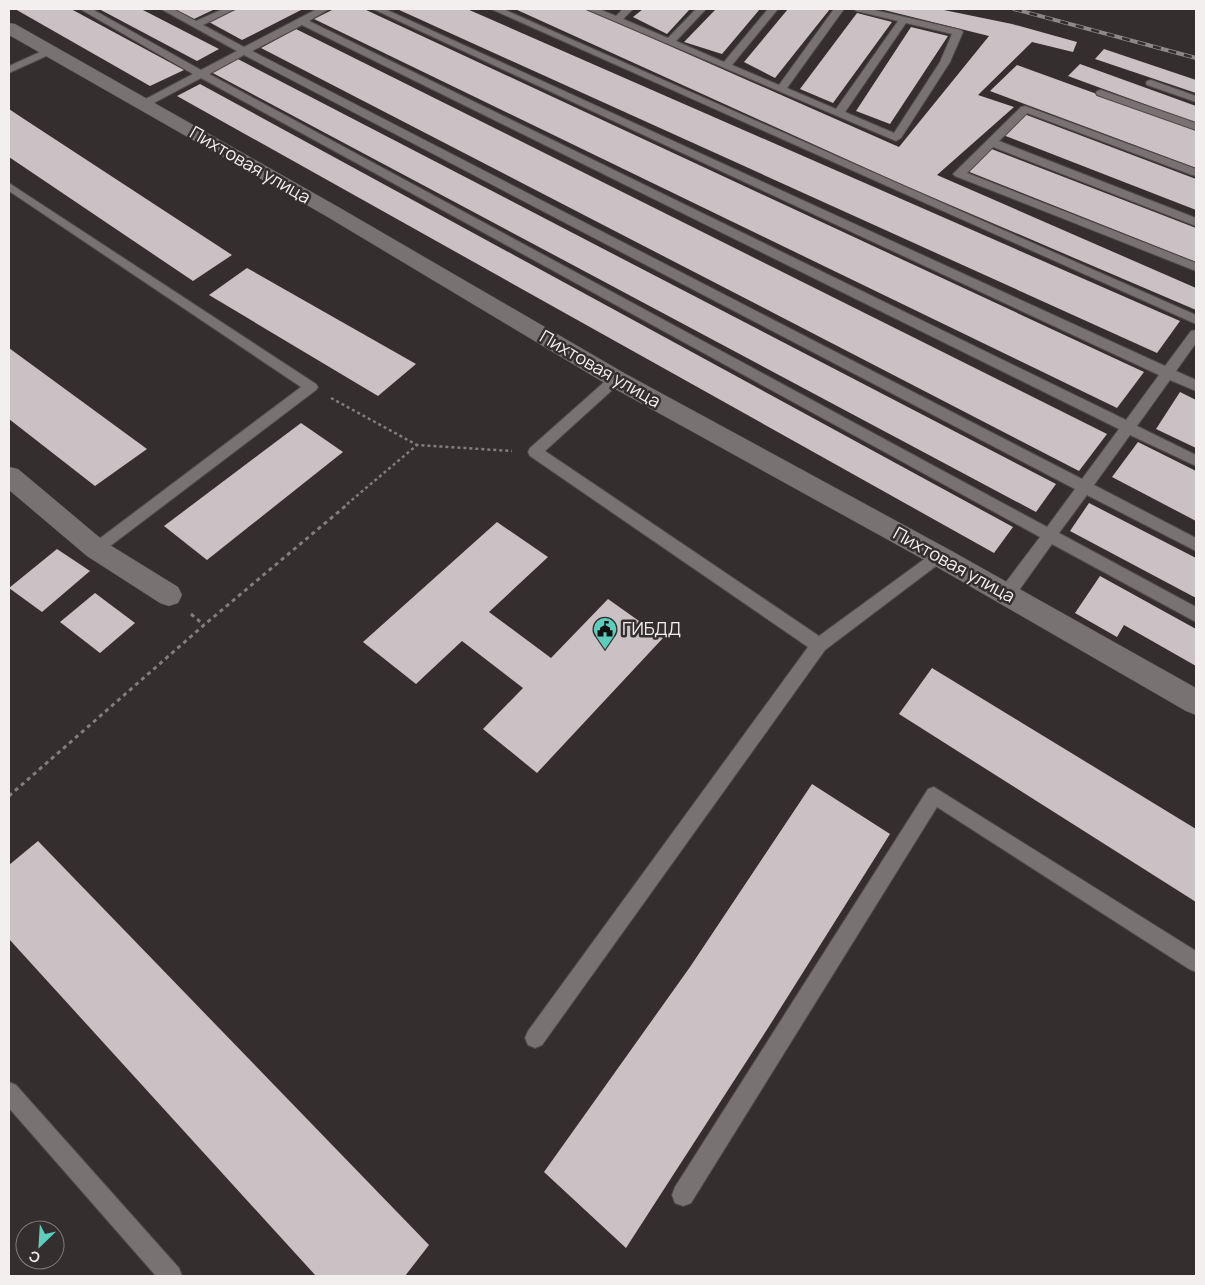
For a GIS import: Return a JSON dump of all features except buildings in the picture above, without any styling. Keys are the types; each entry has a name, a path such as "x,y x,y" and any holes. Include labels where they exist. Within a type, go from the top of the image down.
{"street":[{"name":"Пихтовая улица","path":"9,28 333,212 616,379 939,556 1196,702"},
{"path":"9,476 96,549 169,595"}],"lane":[{"path":"85,9 1049,537 1196,615"},
{"path":"166,9 1196,545"},
{"path":"196,26 230,9"},
{"path":"144,104 324,9"},
{"path":"378,9 1196,386"},
{"path":"496,9 1196,320"},
{"path":"592,9 896,138 945,62 958,32 859,9"},
{"path":"617,20 628,9"},
{"path":"670,42 701,9"},
{"path":"726,66 773,9"},
{"path":"781,89 839,9"},
{"path":"839,114 904,19"},
{"path":"302,21 1196,461"},
{"path":"9,70 49,51"},
{"path":"1151,83 1196,99"},
{"path":"1102,93 1196,127"},
{"path":"1196,173 1025,109 958,174 1196,267"},
{"path":"991,142 1196,222"},
{"path":"9,186 311,387 96,549"},
{"path":"1006,595 1196,334"},
{"path":"616,379 535,452 819,645"},
{"path":"535,1038 819,645 939,556"},
{"path":"683,1195 934,795 1196,962"},
{"path":"9,1092 171,1276"}],"path":[{"path":"311,387 417,445 535,452"},
{"path":"9,796 204,625 417,445"}],"railway":[{"path":"1014,9 1196,58"}],"place":[{"name":"ГИБДД","path":"605,650"}]}
